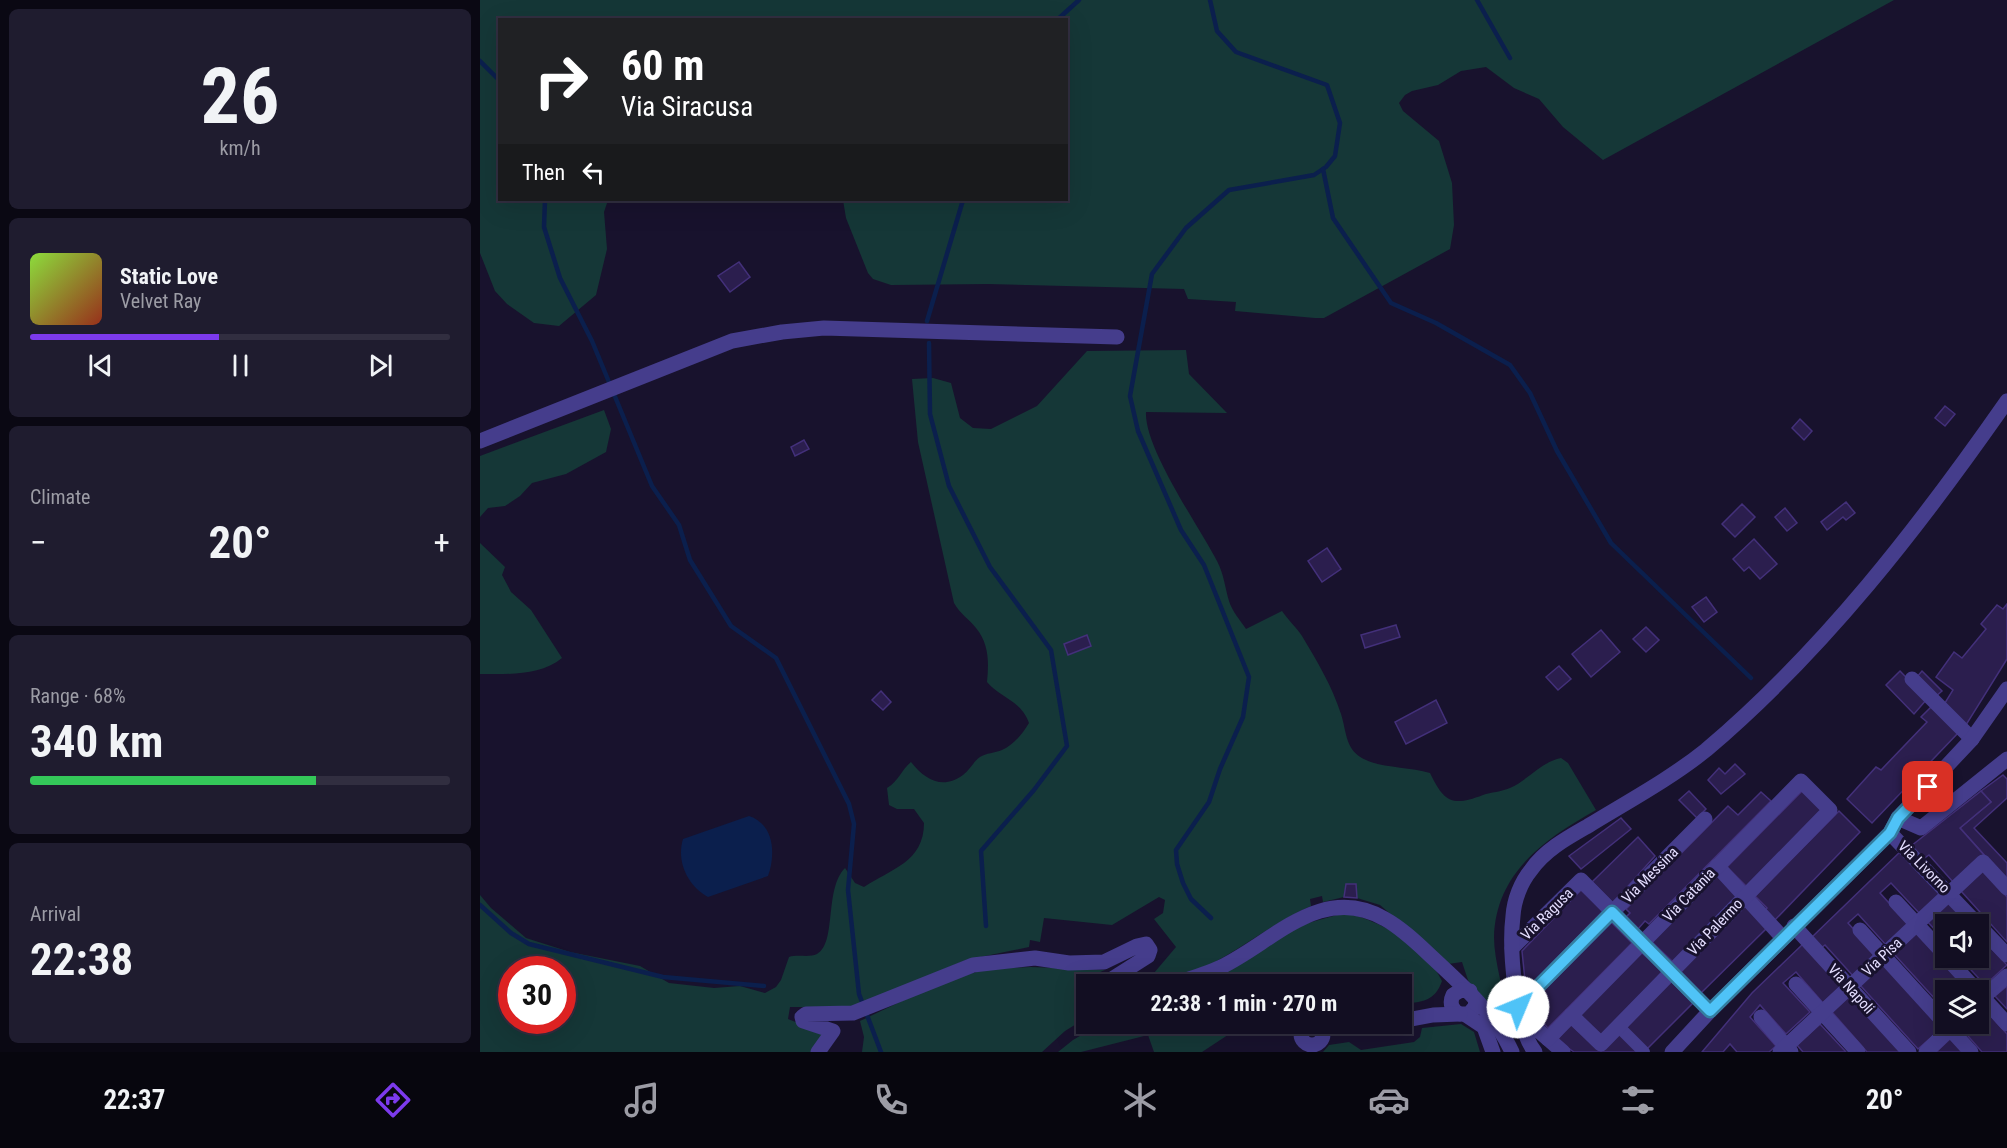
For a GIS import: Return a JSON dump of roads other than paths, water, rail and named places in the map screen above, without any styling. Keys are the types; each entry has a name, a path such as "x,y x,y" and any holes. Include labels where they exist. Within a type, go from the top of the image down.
{"street":[{"path":"480,441 732,341 782,332 824,328 1117,337"},
{"path":"1535,1052 1522,1029 1512,948 1513,915 1519,890 1530,870 1552,848 1704,751 1758,702 1867,589 1948,486 2007,401"},
{"path":"1912,679 1972,739"},
{"path":"1672,1052 1710,1011 1890,833 1898,818 1972,739 2003,710 2007,689"},
{"path":"1898,818 1920,828 2007,759"},
{"name":"Via Catania","path":"1548,1039 1801,781 1830,810"},
{"name":"Via Palermo","path":"1571,1015 1601,1044 1830,810"},
{"name":"Via Messina","path":"1518,1007 1705,819"},
{"name":"Via Livorno","path":"1890,833 2007,955"},
{"name":"Via Pisa","path":"1786,1050 1822,1012 1983,862 2007,888"},
{"name":"Via Napoli","path":"1718,866 1746,895 1754,907 1789,932 1849,987 1909,1052"},
{"name":"Via Ragusa","path":"1512,948 1581,880 1612,912"},
{"path":"1896,902 1935,945"},
{"path":"1202,974 1222,967 1301,917 1341,908 1373,913 1386,919 1473,996 1504,1035 1512,1052"},
{"path":"1612,912 1710,1011"},
{"path":"1860,930 1935,1007"},
{"path":"818,1052 833,1031 803,1021 802,1017 806,1014 853,1013 973,965 1035,958 1069,963 1104,962 1146,944 1150,950 1148,956 1120,974"},
{"path":"1443,968 1452,997 1453,1009 1484,1027 1493,1052"},
{"path":"1955,968 1965,980"},
{"path":"1989,989 2007,976"},
{"path":"1796,984 1858,1052"},
{"path":"1433,1015 1461,990 1473,996"},
{"path":"1412,1019 1433,1015 1463,1015 1474,1010 1473,996"},
{"path":"1989,1006 2007,1024"},
{"path":"1761,1017 1786,1050"},
{"path":"1618,1026 1644,1052"},
{"path":"1522,1029 1533,1028 1563,1052"},
{"path":"1313,1043 1330,1034"},
{"path":"1926,1052 1945,1034"},
{"path":"1959,1034 1971,1052"}],"water":[{"path":"749,816 764,826 771,841 772,858 768,876 708,897 695,887 685,872 681,856 683,839"}],"waterway":[{"path":"1059,18 1079,0"},
{"path":"1210,0 1217,31 1236,52 1327,85 1340,123 1335,156 1326,167 1314,175 1229,190 1186,228 1152,274 1130,396 1138,431 1181,530 1204,565 1249,677 1243,717 1220,769 1209,802 1176,850 1177,864 1191,899 1211,918"},
{"path":"1477,0 1510,58"},
{"path":"480,61 498,79"},
{"path":"1323,169 1333,218 1391,303 1436,323 1510,365 1530,393 1557,451 1611,543 1751,678"},
{"path":"545,201 544,227 560,278 592,341 652,486 679,525 690,560 731,626 776,658 849,804 854,824 848,890 859,994 881,1052"},
{"path":"927,321 963,201"},
{"path":"929,343 930,414 949,486 990,567 1051,650 1067,746 1034,790 981,851 986,926"},
{"path":"480,905 511,933 529,944 663,977 764,986"}]}
